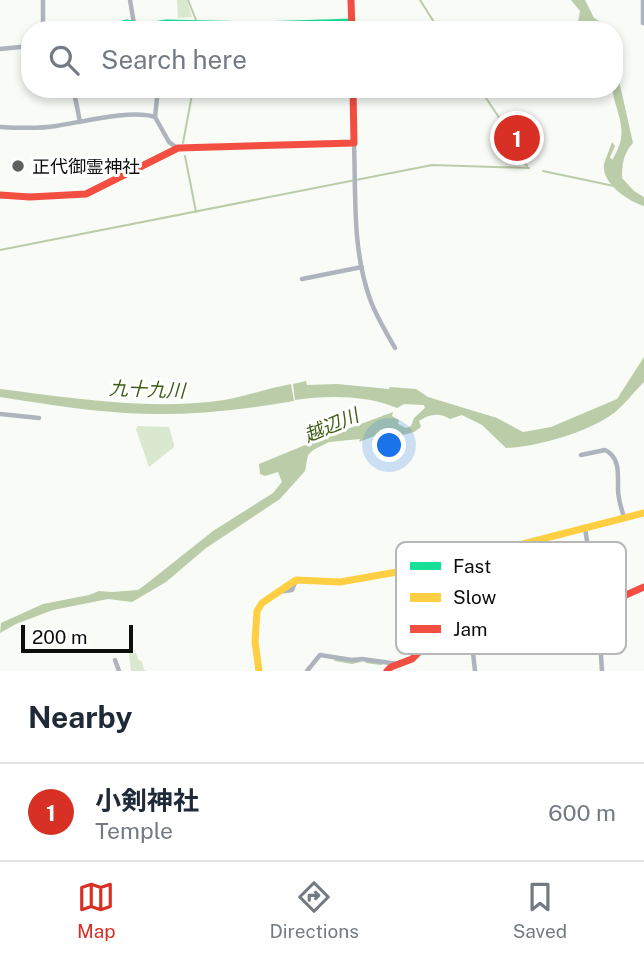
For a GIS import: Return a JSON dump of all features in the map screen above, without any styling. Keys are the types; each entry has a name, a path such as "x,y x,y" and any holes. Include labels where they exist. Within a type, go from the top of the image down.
{"street":[{"path":"43,0 43,21"},
{"path":"130,0 134,21"},
{"path":"351,0 352,21"},
{"path":"643,0 644,25"},
{"path":"0,49 21,47"},
{"path":"76,98 80,122"},
{"path":"157,98 155,117 169,142 178,148"},
{"path":"353,98 355,228 370,300 395,348"},
{"path":"0,127 48,127 133,114 155,117"},
{"path":"0,195 30,197 86,194 178,148 354,143"},
{"path":"302,279 362,267"},
{"path":"0,414 39,418"},
{"path":"581,455 605,450 611,454 617,466 619,501 624,517"},
{"path":"530,542 644,513"},
{"path":"585,528 587,542"},
{"path":"259,671 255,642 256,615 262,603 276,592 296,580 334,582 396,572"},
{"path":"626,595 644,587"},
{"path":"307,671 320,654 398,665"},
{"path":"387,671 412,660 417,654"},
{"path":"115,660 119,671"}],"shaded area":[{"path":"177,0 187,0 192,17 178,18"},
{"path":"571,0 585,0 594,18 599,21 578,21 580,11"},
{"path":"614,98 623,98 633,143 624,159 622,178 644,197 644,206 617,190 604,171 612,142 615,146 610,157 612,160 620,141 619,117"},
{"path":"644,357 644,382 618,409 591,426 547,441 506,448 482,425 462,415 450,419 430,415 419,421 421,427 414,432 395,437 392,434 397,432 386,429 359,442 360,439 329,442 308,455 305,471 280,499 206,548 166,582 132,602 108,599 53,610 0,633 1,623 43,604 99,591 138,590 213,531 273,493 282,482 278,472 265,476 260,474 259,464 393,412 392,416 399,420 398,424 406,428 411,426 414,418 425,408 424,405 404,404 397,408 347,397 295,400 293,384 306,381 307,385 416,389 428,397 497,418 523,432 551,427 617,399"},
{"path":"291,384 294,401 198,413 125,413 0,397 0,389 140,404 196,403 224,400"},
{"path":"138,426 169,427 174,444 174,447 149,467 136,429"},
{"path":"129,653 136,653 147,671 131,671"}],"waterway":[{"path":"188,0 196,20"},
{"path":"420,0 433,21"},
{"path":"183,143 191,98"},
{"path":"486,98 504,125 505,141 527,166"},
{"path":"185,156 196,212"},
{"path":"0,250 432,165 529,168"},
{"path":"543,171 614,186"},
{"path":"335,660 352,663 360,661"},
{"path":"366,662 381,664"}],"traffic: slow":[{"path":"531,542 644,513"},
{"path":"259,671 255,642 257,611 262,603 296,580 340,582 396,572"}],"traffic: jam":[{"path":"351,0 352,21"},
{"path":"0,195 30,197 86,194 178,148 354,143 353,98"},
{"path":"626,595 644,587"},
{"path":"387,671 417,654"}],"place":[{"name":"小剣神社","path":"517,138"},
{"name":"正代御霊神社","path":"18,166"}],"water label":[{"name":"九十九川","path":"147,389"},
{"name":"越辺川","path":"331,425"}]}
